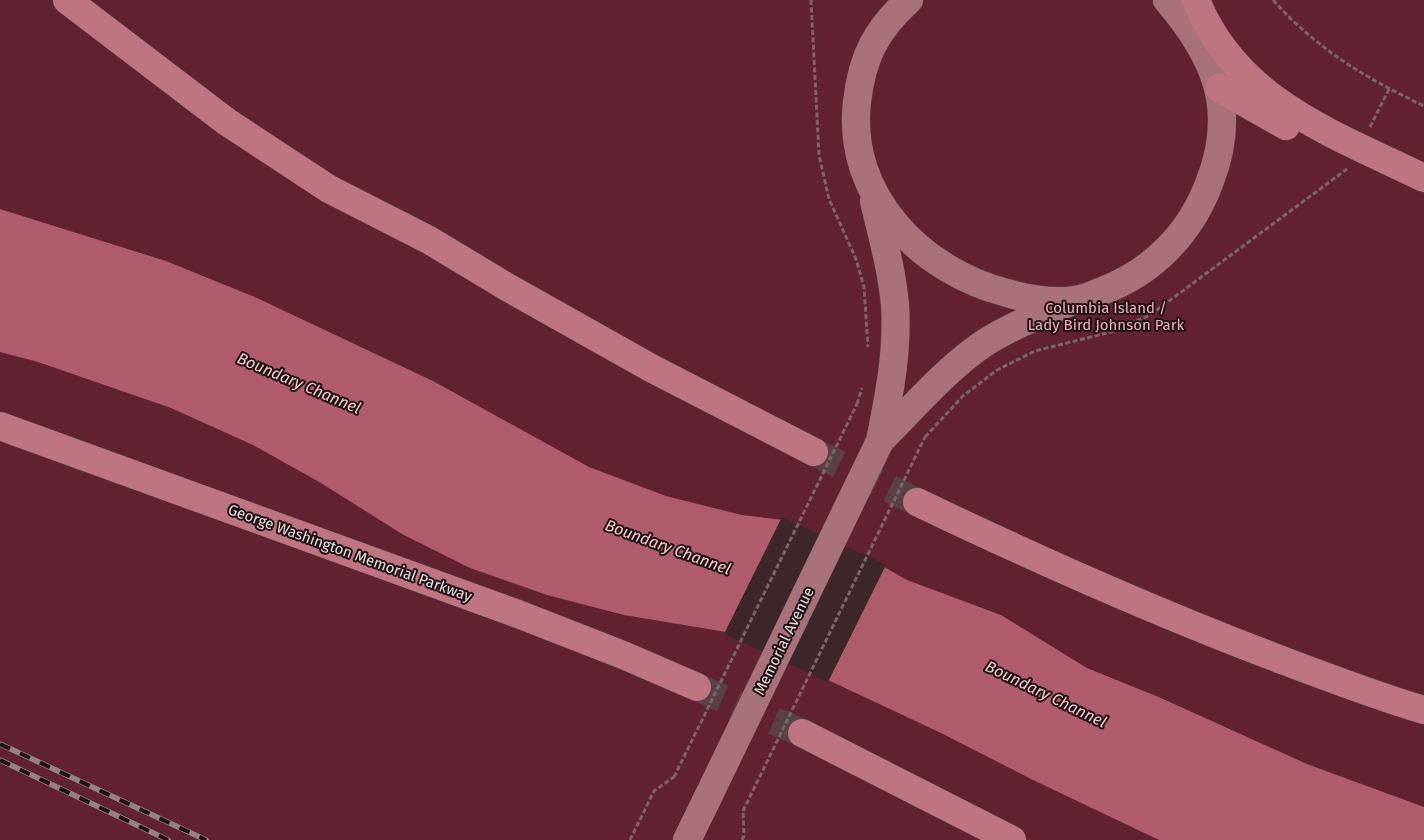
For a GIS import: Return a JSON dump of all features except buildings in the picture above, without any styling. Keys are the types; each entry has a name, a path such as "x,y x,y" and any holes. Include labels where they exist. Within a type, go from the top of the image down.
{"highway":[{"path":"67,0 220,117 294,168 329,189 429,240 507,287 651,368 814,452"},
{"path":"1196,0 1220,45 1243,73 1282,106 1343,139 1424,178"},
{"path":"1219,88 1287,126 1343,139"},
{"name":"George Washington Memorial Parkway","path":"0,426 518,614 698,687"},
{"path":"917,502 1015,549 1179,620 1320,675 1424,710"},
{"path":"802,733 1006,837"}],"main road":[{"path":"909,0 881,30 868,54 859,82 856,111 858,143 870,185 906,237 936,263 955,274 976,284 1017,296 1037,299 1074,300"},
{"path":"1167,0 1191,30"},
{"path":"1178,0 1191,30"},
{"name":"Memorial Avenue","path":"888,428 956,365 982,344 1014,327 1074,300 1112,287 1144,270 1172,246 1184,232 1203,200 1216,166 1222,130 1219,88 1211,64 1191,30"},
{"name":"Memorial Avenue","path":"687,840 888,428 895,350 895,304 888,263 870,185"}],"path":[{"path":"811,0 819,155 829,199 856,259 864,287 868,348"},
{"path":"1273,0 1299,27 1331,54 1389,89 1424,106"},
{"path":"1370,128 1389,89"},
{"path":"630,840 654,791 674,778 857,404 863,386"},
{"path":"742,840 744,836 742,811 925,437"}],"green space":[{"name":"Columbia Island / Lady Bird Johnson Park","path":"0,0 1424,0 1424,807 1307,764 1161,698 1087,668 1001,615 907,580 879,564 784,520 742,515 666,496 588,467 433,381 257,298 166,261 0,209"},
{"path":"0,340 303,448 726,631 941,733 1159,840 0,840"}],"water":[{"name":"Boundary Channel","path":"0,209 166,261 257,298 433,381 589,467 666,496 742,515 784,520 879,564 907,580 1001,615 1087,668 1161,698 1307,764 1424,807 1424,840 1159,840 1033,780 941,733 726,632 624,615 547,595 470,568 402,534 321,483 253,445 171,408 38,362 0,352"}],"pier":[{"path":"782,517 886,565 828,682 724,634"}],"tunnel":[{"path":"814,452 917,502"},
{"path":"697,687 802,733"}],"railway":[{"path":"0,744 206,840"},
{"path":"0,760 168,840"}]}
